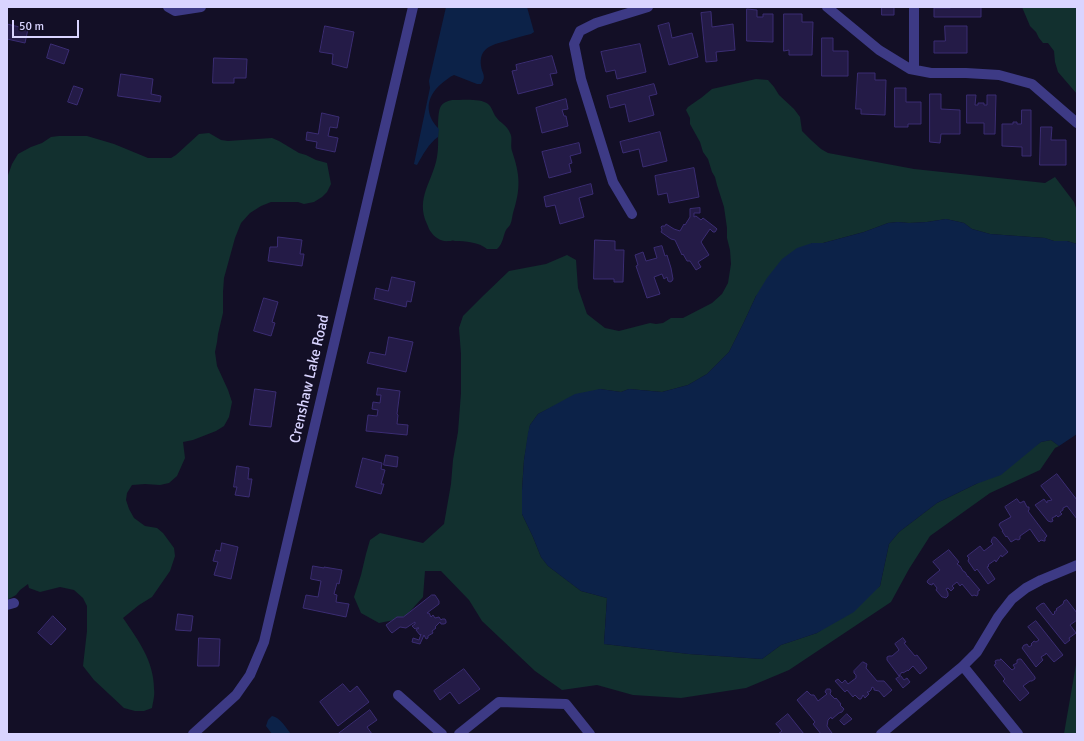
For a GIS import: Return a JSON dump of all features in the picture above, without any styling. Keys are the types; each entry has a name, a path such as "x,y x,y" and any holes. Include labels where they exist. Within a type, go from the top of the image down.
{"street":[{"path":"168,7 175,12 201,7"},
{"name":"Crenshaw Lake Road","path":"193,734 236,695 250,675 264,642 412,7"},
{"path":"632,214 612,182 581,79 574,44 580,31 596,23 648,7"},
{"path":"827,7 879,50 910,69 931,73 999,75 1032,84 1077,123"},
{"path":"914,7 914,70"},
{"path":"881,734 963,666 977,652 998,617 1012,599 1026,588 1041,580 1077,565"},
{"path":"963,666 1018,734"},
{"path":"398,695 442,734"},
{"path":"459,734 499,702 566,704 590,734"}],"green space":[{"path":"1022,7 1077,7 1077,94 1058,72 1054,51 1048,43 1043,43 1030,26"},
{"path":"756,79 768,80 779,95 800,117 802,131 821,149 828,153 914,169 1045,183 1055,177 1074,202 1077,211 1077,244 1067,241 1054,241 1045,238 990,234 972,229 964,223 946,219 927,222 888,223 864,232 823,243 812,243 756,296 729,352 707,374 688,385 662,392 629,389 621,392 600,389 552,407 538,414 530,425 524,460 522,514 541,557 548,566 581,591 607,598 604,644 689,654 762,659 781,645 817,633 880,586 889,544 899,532 937,503 976,484 1041,442 1051,440 1059,446 1055,448 1040,470 990,493 930,536 909,569 891,602 789,670 746,688 681,698 633,695 597,685 562,690 535,671 482,621 469,600 441,571 425,571 423,597 404,618 379,623 361,613 354,597 370,540 380,533 423,543 444,524 458,432 461,393 459,328 463,316 509,271 546,264 567,255 576,260 578,288 587,314 605,328 619,331 650,323 663,323 671,318 683,318 712,303 722,294 728,283 731,264 724,207 708,159 703,152 700,142 690,124 690,118 686,110 712,89"},
{"path":"452,100 485,102 489,105 499,121 509,130 511,135 511,149 517,167 518,189 511,224 506,230 501,245 497,249 487,249 472,242 444,241 439,239 430,230 424,215 424,198 437,157 438,119 440,108 445,102"},
{"path":"209,133 221,140 228,141 272,138 299,153 327,163 331,184 327,192 314,202 304,204 298,202 271,202 250,213 241,223 235,238 224,278 223,313 215,352 217,366 232,402 229,417 224,426 216,431 193,440 183,442 185,458 177,476 169,483 160,485 132,485 127,493 126,500 134,518 145,526 157,528 163,533 174,548 175,556 170,571 152,597 123,618 144,651 153,679 154,694 152,708 144,711 135,711 124,708 94,680 83,666 87,631 87,606 83,598 74,590 60,587 40,592 29,588 28,584 16,595 7,600 7,178 12,164 18,154 42,143 51,137 87,136 114,144 148,158 171,158 199,134"},
{"path":"1077,659 1077,734 1064,734 1066,722"}],"water":[{"path":"446,7 527,7 534,32 495,44 487,48 482,55 481,60 484,77 481,84 477,84 454,75 436,89 430,100 429,112 434,123 439,129 438,137 423,154 417,165 414,164 430,88 429,81"},
{"path":"946,219 964,223 972,229 990,234 1045,238 1054,241 1067,241 1077,244 1077,434 1059,446 1051,440 1041,442 1001,475 976,484 937,503 899,532 889,544 880,586 854,612 817,633 781,645 762,659 689,654 604,644 607,598 581,591 548,566 541,557 522,514 524,460 528,433 530,425 538,414 575,394 600,389 621,392 629,389 662,392 688,385 707,374 729,352 756,296 767,278 782,259 797,248 812,243 823,243 864,232 888,223 927,222"},
{"path":"272,716 281,721 291,734 272,734 266,726 268,720"}],"building":[{"path":"882,7 894,7 894,15 882,15"},
{"path":"981,7 981,17 934,17 934,8"},
{"path":"747,9 757,10 757,17 763,17 763,14 773,14 773,42 747,41"},
{"path":"711,12 712,27 733,24 735,50 716,52 717,61 706,62 701,13"},
{"path":"784,14 802,14 802,22 813,22 812,55 789,55 789,50 784,51"},
{"path":"669,23 672,38 692,33 698,57 669,65 658,26"},
{"path":"7,24 28,29 25,43 7,39"},
{"path":"325,26 354,32 347,68 332,64 333,54 320,52"},
{"path":"945,26 967,26 967,53 934,53 934,41 945,41"},
{"path":"822,38 833,38 833,51 848,51 848,76 822,76"},
{"path":"51,44 69,50 64,64 47,58"},
{"path":"640,44 646,72 617,79 615,70 606,72 601,52"},
{"path":"552,56 557,73 550,74 553,85 518,94 512,71 517,70 516,65"},
{"path":"214,58 247,59 246,78 234,78 234,83 213,83"},
{"path":"858,73 875,73 875,80 886,80 885,115 861,114 861,109 856,109"},
{"path":"121,74 153,79 151,94 161,96 160,102 118,96"},
{"path":"654,84 657,94 649,96 654,115 629,122 625,104 610,108 607,96"},
{"path":"74,86 83,89 77,105 68,102"},
{"path":"895,88 906,88 906,102 921,102 921,124 908,124 908,127 895,127"},
{"path":"930,94 941,94 941,109 960,110 960,134 941,134 940,143 930,142"},
{"path":"967,95 976,95 975,105 978,105 978,103 984,103 984,105 987,105 987,95 996,95 995,134 984,134 984,123 967,123"},
{"path":"566,99 568,109 562,110 564,116 566,116 568,126 542,133 536,108"},
{"path":"1022,110 1031,110 1031,156 1022,156 1022,147 1002,146 1002,124 1013,124 1013,122 1017,122 1017,124 1021,124"},
{"path":"322,113 339,117 337,128 330,127 328,136 338,138 335,152 316,148 317,142 306,140 307,132 318,134"},
{"path":"1041,127 1052,127 1051,140 1066,140 1066,165 1040,165"},
{"path":"660,132 667,161 643,167 639,149 623,153 620,142"},
{"path":"579,143 581,153 570,156 572,163 569,164 571,172 549,178 542,152"},
{"path":"694,168 699,197 669,203 667,193 658,195 655,176"},
{"path":"591,184 593,194 579,198 584,217 560,224 555,205 546,207 544,197"},
{"path":"700,208 700,213 694,213 694,217 696,216 701,220 703,218 717,229 713,232 710,229 701,242 709,255 698,262 701,267 696,270 690,261 687,261 683,254 682,255 675,240 661,232 661,227 665,226 666,224 680,231 690,217 690,209"},
{"path":"278,237 302,240 300,254 304,254 302,266 268,261 270,247 277,247"},
{"path":"595,240 615,241 615,250 624,250 623,282 614,282 614,279 594,279"},
{"path":"662,246 665,256 667,255 673,279 670,282 668,281 667,277 664,279 662,274 654,277 660,294 647,298 636,266 638,265 635,255 643,252 646,261 657,258 654,248"},
{"path":"392,277 415,282 411,302 407,301 406,307 374,299 376,288 388,291"},
{"path":"264,298 278,302 272,322 275,323 271,336 254,331"},
{"path":"389,337 413,342 406,372 367,363 370,352 385,355"},
{"path":"378,388 400,391 397,424 408,425 407,435 366,431 368,415 377,416 378,410 372,409 373,402 380,403 381,395 377,395"},
{"path":"255,389 276,392 271,427 250,425"},
{"path":"386,455 398,457 397,467 384,465"},
{"path":"363,458 382,463 381,469 385,470 381,484 384,484 381,494 356,487"},
{"path":"237,466 249,468 248,479 252,479 249,497 235,495 237,487 234,487"},
{"path":"1057,474 1077,500 1077,519 1067,506 1060,512 1062,514 1058,517 1056,515 1052,518 1053,521 1051,522 1048,521 1035,505 1044,499 1047,503 1047,501 1052,500 1041,486"},
{"path":"1017,499 1020,503 1024,501 1027,507 1029,507 1028,511 1047,536 1045,541 1041,540 1039,542 1030,529 1020,536 1020,539 1016,539 1011,542 1002,531 999,525 1000,523 1011,517 1005,507"},
{"path":"994,537 1008,552 1002,557 1001,555 996,562 995,560 988,565 989,566 987,567 995,579 988,584 977,569 975,571 968,561 969,558 967,556 980,546 984,551 993,544 991,542"},
{"path":"222,543 238,547 231,579 214,575 218,562 213,561 216,550 220,551"},
{"path":"949,550 959,562 957,564 980,590 978,591 977,596 972,596 962,584 960,586 957,582 952,586 954,588 951,591 948,588 946,589 948,596 946,598 942,597 936,590 937,588 933,583 932,585 927,582 940,570 933,562"},
{"path":"313,566 342,570 339,584 337,583 334,594 337,595 336,602 349,604 346,617 303,608 306,595 318,597 321,581 311,579"},
{"path":"432,595 435,595 439,601 439,604 427,613 429,613 431,617 433,615 435,618 439,617 441,620 445,619 446,623 441,624 440,622 428,638 426,639 424,635 420,644 412,642 413,638 419,640 421,634 420,635 416,630 419,628 415,629 412,626 415,622 406,628 400,627 392,633 390,631 386,625 397,617 403,617"},
{"path":"1067,600 1077,613 1077,620 1070,625 1076,633 1069,638 1070,640 1065,644 1036,608 1044,603 1053,615 1057,610 1056,609"},
{"path":"178,614 193,616 191,631 176,630"},
{"path":"53,616 66,629 51,645 38,633"},
{"path":"1036,621 1063,655 1054,662 1046,653 1041,657 1043,660 1036,667 1022,648 1027,644 1029,647 1034,641 1036,642 1039,640 1028,627"},
{"path":"199,638 220,639 219,666 198,666"},
{"path":"903,638 906,642 904,643 915,656 917,655 927,668 920,674 913,666 908,671 902,672 899,676 887,660 887,657 892,656 899,650 895,644"},
{"path":"1001,659 1012,670 1015,668 1013,665 1017,663 1017,660 1021,659 1035,677 1035,679 1023,686 1029,693 1020,701 1003,681 1005,679 994,665 996,664 995,661"},
{"path":"863,662 867,664 866,668 877,681 884,681 892,690 884,697 879,691 874,690 872,687 869,692 867,692 869,694 865,698 863,695 861,699 859,699 855,695 853,697 847,690 845,692 835,681 838,679 842,683 845,680 848,684 856,678 854,671"},
{"path":"464,669 480,689 459,704 450,692 440,700 434,691"},
{"path":"901,676 904,680 907,678 910,682 903,688 896,679"},
{"path":"343,684 350,692 357,686 369,702 338,726 320,702"},
{"path":"827,689 830,689 830,694 835,699 836,698 844,709 832,719 831,717 828,720 827,726 832,733 821,734 813,724 815,722 797,700 807,691 811,695 814,695 818,701 827,694 825,692"},
{"path":"370,710 377,720 367,727 372,734 338,734"},
{"path":"788,714 804,734 778,734 782,731 776,724"},
{"path":"847,714 852,719 844,725 840,721"}]}
